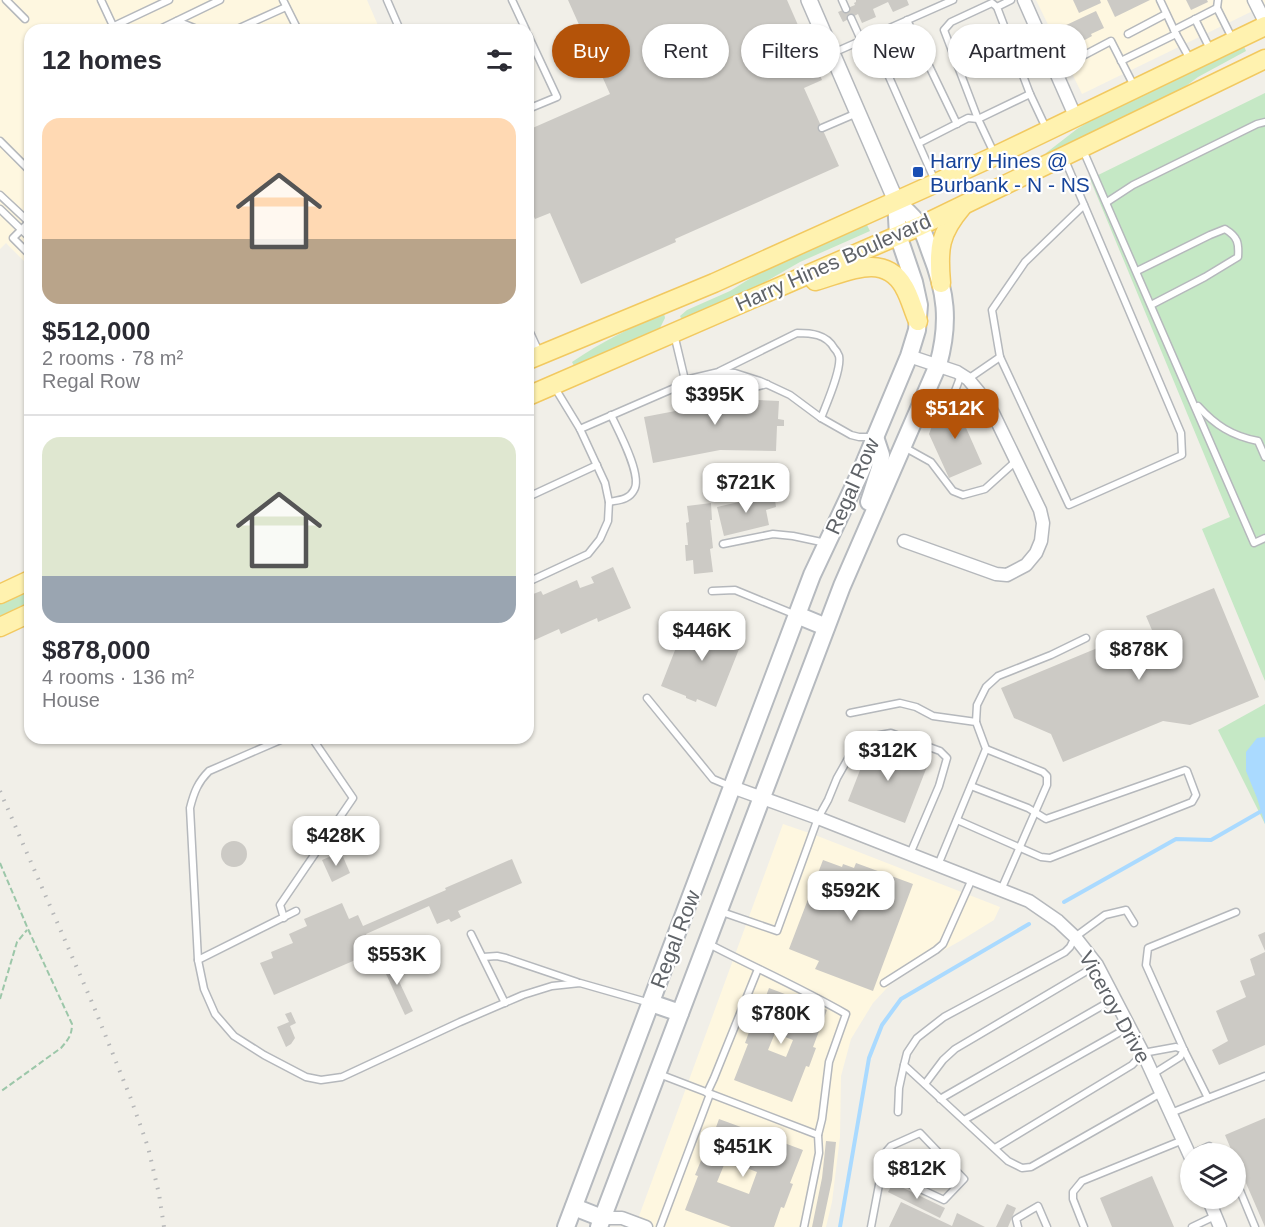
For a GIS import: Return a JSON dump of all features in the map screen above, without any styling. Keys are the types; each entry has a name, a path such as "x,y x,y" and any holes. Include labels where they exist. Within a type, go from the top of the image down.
{"main road":[{"name":"Harry Hines Boulevard","path":"534,358 714,283 936,183 1076,118 1265,24"},
{"name":"Harry Hines Boulevard","path":"534,393 920,226 1265,59"},
{"name":"Regal Row","path":"604,1224 657,1074 826,627 938,365 944,344 946,321 941,283 934,260 920,226 896,201"},
{"name":"Regal Row","path":"566,1227 797,615 826,543 861,471 909,356 917,330 919,305 914,282 898,235 896,201"},
{"path":"941,283 940,247 948,228 964,203"},
{"path":"775,288 802,284 869,266 876,267 884,269 898,279 904,287 918,321"},
{"path":"673,333 672,318 678,310 704,296 714,283"},
{"path":"534,358 553,385"},
{"path":"868,526 867,509 880,468 881,455 875,437"},
{"path":"0,594 24,583"},
{"path":"797,615 826,627"},
{"path":"0,627 24,616"},
{"path":"651,1003 680,1014"},
{"path":"574,1207 604,1224"}],"street":[{"path":"809,0 819,24"},
{"path":"1024,0 1034,24"},
{"path":"1254,0 1265,24"},
{"path":"840,71 896,201"},
{"path":"1058,78 1076,118"},
{"path":"904,541 996,574 1007,575 1026,565 1036,553 1041,541 1043,523 1040,510 993,413 978,391 964,377 938,365 909,356"},
{"name":"Viceroy Drive","path":"732,787 818,818 1029,901 1058,921 1075,937 1097,965 1143,1053 1185,1143"},
{"path":"604,1224 622,1218 646,1227"}],"lane":[{"path":"6,0 25,19"},
{"path":"101,0 113,24"},
{"path":"123,24 169,0"},
{"path":"171,24 220,0"},
{"path":"283,0 295,24"},
{"path":"387,0 397,24"},
{"path":"512,0 523,24"},
{"path":"842,0 846,9"},
{"path":"898,24 937,3 953,0"},
{"path":"997,7 1011,0"},
{"path":"1218,0 1218,8 1234,41"},
{"path":"1163,1 1166,14 1191,62"},
{"path":"995,156 978,119 944,30 951,22 992,3 997,7 1030,94 1047,131"},
{"path":"248,24 286,7"},
{"path":"1121,60 1218,8"},
{"path":"1128,34 1166,14"},
{"path":"850,18 853,24"},
{"path":"1195,19 1211,52"},
{"path":"907,20 957,124"},
{"path":"177,21 184,24"},
{"path":"1087,54 1111,41 1135,88"},
{"path":"534,48 557,97 534,107"},
{"path":"890,78 936,183"},
{"path":"920,143 968,118 978,119 1030,94"},
{"path":"822,129 858,113"},
{"path":"1107,202 1133,185 1265,122"},
{"path":"0,141 24,165"},
{"path":"1082,147 1254,543 1265,538"},
{"path":"1063,157 1084,205 1181,434 1182,455 1069,505 1000,357 992,310 1025,262 1084,205"},
{"path":"0,195 24,217"},
{"path":"0,209 24,233"},
{"path":"24,227 13,238 24,249"},
{"path":"1137,271 1225,229 1233,234 1239,245 1238,258 1151,304"},
{"path":"673,333 688,380 717,392"},
{"path":"580,429 688,380 719,372 797,333 818,335 830,342 839,356 838,372 821,418"},
{"path":"923,399 949,407 964,377 1000,357"},
{"path":"719,372 735,373 767,384 790,395 821,418 851,435 875,437"},
{"path":"736,392 767,384"},
{"path":"534,579 588,554 600,539 608,522 609,502 605,483 580,429 553,385"},
{"path":"1192,400 1222,428 1243,438 1258,441 1265,457"},
{"path":"609,502 626,499 635,489 637,479 611,415"},
{"path":"903,447 931,462 953,491 963,495 985,489 1016,461"},
{"path":"534,494 597,465"},
{"path":"723,544 773,534 826,543"},
{"path":"711,591 735,590 797,615"},
{"path":"938,866 986,749 976,722 977,705 986,687 998,676 1086,638"},
{"path":"647,698 713,779 732,787"},
{"path":"849,712 900,703 916,707 933,716 976,722"},
{"path":"718,911 777,931 818,818 854,748 869,737 891,733 940,751 947,758 939,786 910,855"},
{"path":"271,744 209,771 200,781 190,808 198,960 204,989 215,1014 234,1036 306,1077 321,1080 342,1077 523,995 552,986 580,983"},
{"path":"284,918 280,905 353,798 316,744"},
{"path":"986,749 1043,772 1047,776 1047,785 1001,890"},
{"path":"957,820 1041,857 1050,858 1192,802 1196,795 1185,770 1046,819 1035,812 971,786"},
{"path":"884,983 944,944 972,879"},
{"path":"898,1112 899,1088 907,1053 917,1038 944,1017 1065,952 1075,937 1105,915 1126,910 1134,923"},
{"path":"198,960 296,911"},
{"path":"1208,1098 1146,965 1148,948 1236,912"},
{"path":"471,934 506,1003"},
{"path":"706,943 813,995 846,1014 829,1062 818,1135 819,1153 804,1227"},
{"path":"483,957 506,958 580,983 651,1003"},
{"path":"925,1084 943,1060 955,1049 1097,965"},
{"path":"660,1227 708,1093 758,969"},
{"path":"940,1099 1114,999"},
{"path":"964,1120 1129,1027"},
{"path":"995,1148 1131,1065 1143,1053 1176,1047 1184,1050"},
{"path":"1153,1074 1180,1057 1184,1050"},
{"path":"904,1065 1008,1161 1022,1168 1031,1167 1161,1093"},
{"path":"657,1074 818,1135"},
{"path":"1171,1113 1265,1076"},
{"path":"871,1227 885,1153 891,1146 920,1133 964,1179 944,1200 882,1172"},
{"path":"1084,1227 1073,1199 1073,1192 1082,1181 1183,1140"},
{"path":"1246,1205 1255,1227"},
{"path":"1018,1227 1016,1219 1038,1206 1047,1227"},
{"path":"1191,1227 1218,1221"}],"path":[{"path":"0,863 72,1024 72,1033 61,1048 0,1092"},
{"path":"0,999 17,942 28,929"}],"shaded area":[{"path":"0,0 367,0 377,24 24,24 24,261 6,243 0,249"},
{"path":"1036,0 1265,0 1265,5 1082,94 1074,78 1087,78 1087,24 1048,24"},
{"path":"783,824 1000,907 994,920 898,976 873,1003 851,1039 841,1076 840,1137 832,1202 826,1227 635,1227"}],"green space":[{"path":"1243,44 1246,51 1198,77 1178,92 1048,157 1046,153 1098,116"},
{"path":"1265,93 1265,681 1202,529 1230,517 1090,179"},
{"path":"867,225 870,231 800,262 753,289 682,320 680,316 687,310 730,291 770,266"},
{"path":"664,313 665,318 659,330 574,366 572,362 595,348"},
{"path":"24,593 24,605 0,616 0,603"},
{"path":"1265,704 1265,824 1218,730"}],"water":[{"path":"1265,737 1265,824 1246,771 1246,752 1257,738"}],"building":[{"path":"568,0 787,0 798,24 741,24 741,78 821,78 822,80 804,88 839,166 675,239 676,242 581,284 550,213 535,219 534,217 534,127 610,94 603,78 630,78 630,24 579,24"},
{"path":"856,0 907,0 909,5 893,12 888,2 873,9 876,17 862,23 858,14 843,22 838,12 855,5"},
{"path":"1073,0 1100,0 1101,3 1079,13"},
{"path":"1107,0 1150,0 1115,17"},
{"path":"1186,0 1207,0 1208,2 1191,10"},
{"path":"1096,11 1104,28 1091,34 1092,36 1087,39 1087,24 1068,24"},
{"path":"725,379 736,381 735,399 779,401 778,419 784,420 784,426 777,426 776,451 720,450 653,463 644,417 691,408 692,398 714,399 714,395 717,396 718,381"},
{"path":"972,401 978,415 963,421 982,464 949,478 929,434 935,418"},
{"path":"778,493 779,499 775,500 776,507 766,510 769,525 724,536 717,507"},
{"path":"711,503 713,548 710,549 713,572 694,574 693,560 686,561 685,545 688,545 686,523 689,522 687,506"},
{"path":"613,567 631,608 598,622 597,618 561,634 559,629 534,640 534,594 541,591 543,595 577,580 580,588 594,583 591,577"},
{"path":"1214,588 1259,697 1190,725 1163,721 1063,762 1051,734 1014,718 1001,688 1124,637 1131,654 1157,642 1146,616"},
{"path":"688,617 743,639 716,707 697,699 696,702 661,686"},
{"path":"871,742 928,764 905,823 848,801"},
{"path":"234,841 243,845 247,854 243,863 234,867 225,863 221,854 225,845"},
{"path":"341,852 350,873 332,882 322,860"},
{"path":"512,859 522,883 458,911 461,917 451,922 449,919 437,924 429,906 366,934 374,952 274,995 260,963 273,958 271,952 293,943 289,934 307,926 304,919 342,903 349,919 358,915 363,926"},
{"path":"823,860 842,867 843,864 854,868 856,863 913,884 873,991 815,969 819,961 789,949"},
{"path":"1265,932 1265,951 1258,935"},
{"path":"1265,952 1265,1045 1219,1065 1212,1050 1228,1041 1216,1011 1246,997 1240,981 1255,975 1250,959"},
{"path":"388,958 413,1011 405,1015 380,961"},
{"path":"769,988 827,1010 813,1047 816,1048 809,1067 806,1066 792,1102 734,1080 748,1044 745,1043 752,1024 755,1025","holes":["775,1033 793,1040 786,1057 768,1050"]},
{"path":"291,1012 296,1023 290,1026 295,1038 286,1047 277,1027 289,1022 285,1014"},
{"path":"1265,1118 1265,1227 1246,1183 1246,1143 1228,1143 1225,1135"},
{"path":"719,1119 803,1150 790,1183 793,1184 784,1208 781,1207 774,1227 731,1227 685,1210 698,1176 695,1175 705,1151 707,1152","holes":["726,1160 757,1172 749,1194 717,1182"]},
{"path":"826,1141 836,1142 832,1180 822,1227 812,1227 822,1178"},
{"path":"1152,1176 1174,1227 1112,1227 1100,1198"},
{"path":"893,1183 945,1208 940,1218 888,1192"},
{"path":"901,1202 952,1226 957,1213 985,1227 889,1227"},
{"path":"1007,1204 1016,1208 1008,1227 996,1227"}],"waterway":[{"path":"1064,902 1176,839 1211,840 1265,809"},
{"path":"840,1227 869,1058 882,1025 901,999 1029,924"}],"railway":[{"path":"0,791 94,1007 131,1099 148,1147 164,1227"}],"place":[{"name":"Harry Hines @ Burbank - N - NS","path":"918,172"}]}
